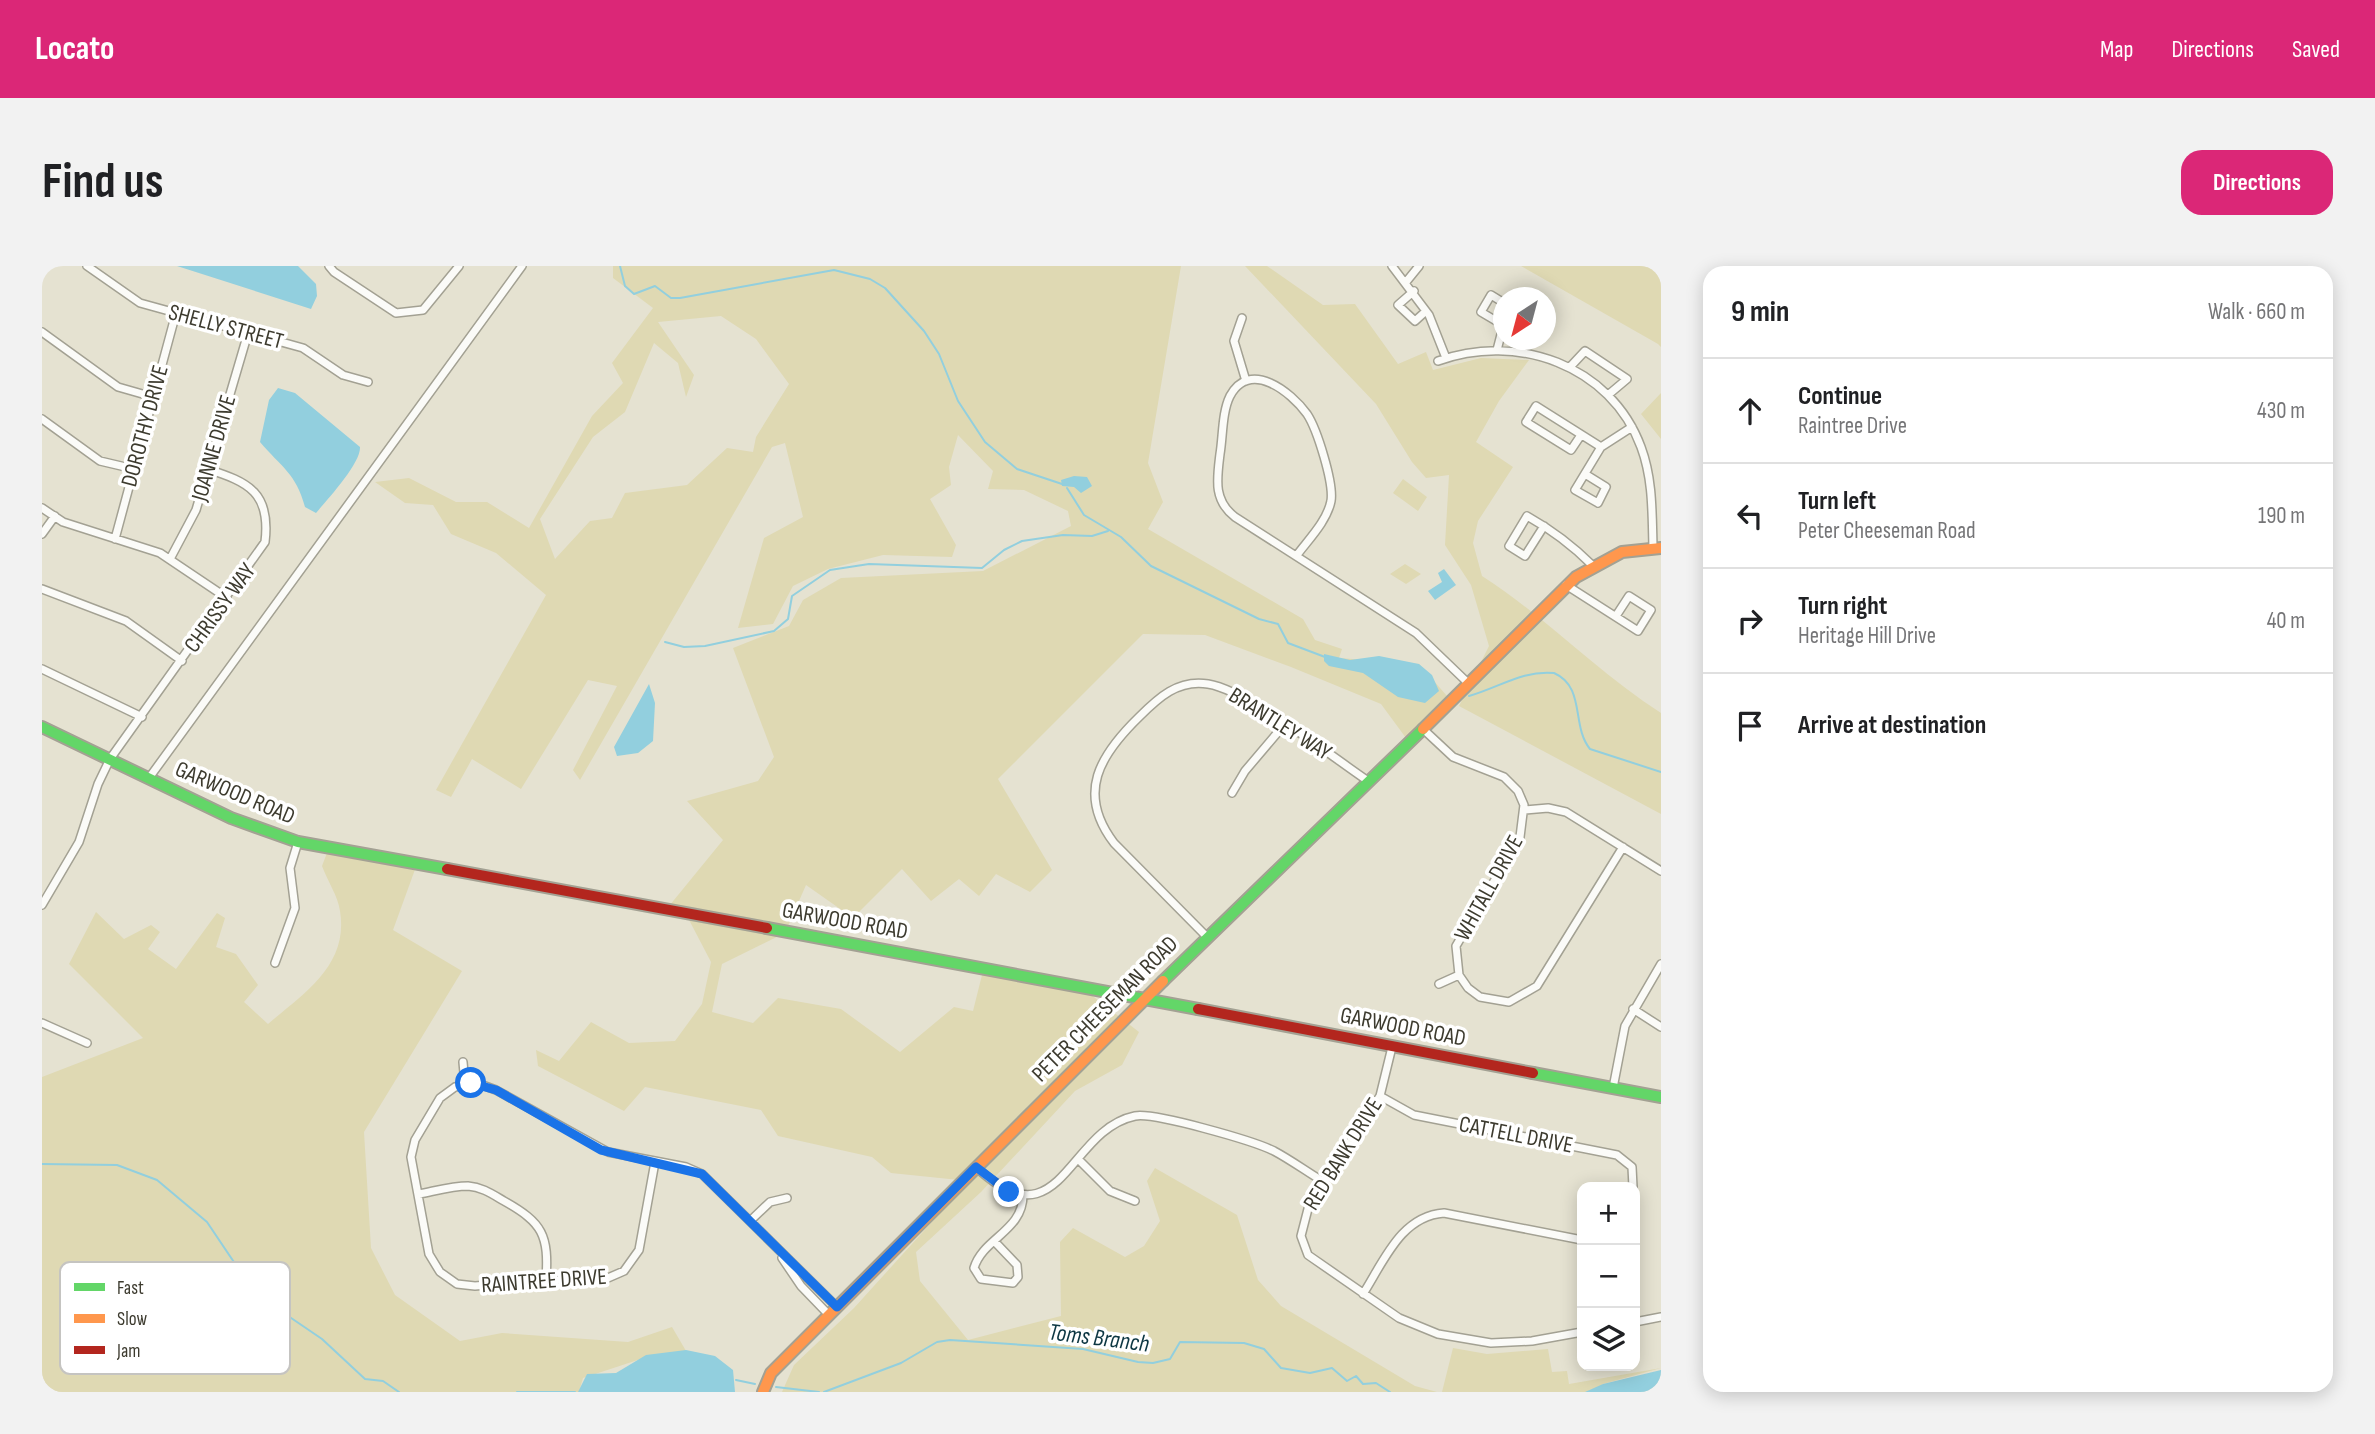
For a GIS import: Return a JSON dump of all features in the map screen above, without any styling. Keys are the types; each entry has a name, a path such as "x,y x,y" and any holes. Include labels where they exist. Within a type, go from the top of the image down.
{"street":[{"name":"SHELLY STREET","path":"87,266 140,303 303,348 343,375 368,382"},
{"path":"329,266 381,305 398,313 423,310 459,266"},
{"path":"149,778 522,266"},
{"path":"1392,266 1426,310 1442,360 1497,350 1527,353 1570,367 1608,395 1632,427 1644,455 1651,487 1657,547"},
{"path":"1406,282 1419,266"},
{"path":"1413,291 1398,305 1415,321 1426,310"},
{"path":"1493,296 1491,295 1481,312 1493,319"},
{"name":"DOROTHY DRIVE","path":"115,539 176,313"},
{"path":"1242,318 1234,341 1246,382"},
{"path":"42,332 118,387 153,397"},
{"name":"JOANNE DRIVE","path":"170,558 192,522 248,333"},
{"path":"1570,367 1585,351 1627,379 1608,395"},
{"path":"1297,555 1321,523 1331,499 1330,484 1315,432 1304,411 1278,387 1266,380 1246,382 1237,388 1228,402 1217,476 1218,493 1230,513 1416,633 1468,684"},
{"path":"1581,435 1572,450 1526,422 1536,407 1601,447"},
{"path":"42,419 100,461 134,469"},
{"path":"1585,474 1606,487 1598,503 1575,490 1601,447 1632,427"},
{"name":"CHRISSY WAY","path":"42,905 79,842 98,784 110,759 265,542 267,526 258,496 249,485 207,469"},
{"path":"1651,487 1661,485"},
{"path":"42,508 55,516 170,558 227,598"},
{"path":"42,534 55,516"},
{"path":"1544,526 1525,556 1509,547 1527,516 1544,526 1567,541 1592,565"},
{"name":"PETER CHEESEMAN ROAD","path":"763,1392 771,1373 1143,1000 1423,729 1566,585 1592,565 1628,551 1657,547"},
{"path":"1566,585 1638,631 1651,610 1629,596 1616,616"},
{"path":"42,589 126,621 182,661"},
{"path":"42,669 142,717"},
{"name":"BRANTLEY WAY","path":"1207,937 1106,831 1096,800 1099,768 1117,738 1156,700 1185,685 1205,683 1229,689 1368,781"},
{"path":"1232,793 1245,771 1284,725"},
{"name":"GARWOOD ROAD","path":"42,728 252,827 298,842 1661,1097"},
{"name":"WHITALL DRIVE","path":"1423,729 1453,757 1504,777 1518,791 1525,810 1517,843 1458,941 1455,957 1459,975 1474,993 1495,1002 1515,1000 1531,991 1545,975 1623,847"},
{"path":"1525,810 1548,808 1566,812 1661,871"},
{"path":"275,963 295,908 290,868 298,842"},
{"path":"1613,1088 1623,1032 1633,1009 1661,964"},
{"name":"WHITALL DRIVE","path":"1439,984 1459,975"},
{"path":"1633,1009 1661,1027"},
{"path":"42,1023 87,1043"},
{"name":"RED BANK DRIVE","path":"1392,1047 1380,1096 1302,1221 1301,1236 1305,1249 1316,1262 1399,1318 1438,1335 1472,1342 1532,1341 1577,1333"},
{"path":"463,1062 466,1084 483,1084 496,1090 601,1150 702,1174 769,1240 833,1311"},
{"name":"RAINTREE DRIVE","path":"466,1084 455,1087 440,1098 415,1140 412,1162 429,1254 445,1276 469,1286 547,1280 601,1281 614,1278 628,1267 641,1243 655,1162"},
{"name":"CATTELL DRIVE","path":"1380,1096 1414,1115 1617,1155 1632,1167 1633,1182"},
{"path":"976,1167 1000,1188 1023,1195 1037,1193 1052,1185 1118,1122 1147,1115 1266,1147 1324,1182"},
{"path":"1078,1159 1110,1191 1135,1201"},
{"path":"419,1194 462,1186 477,1187 525,1213 543,1234 547,1253 547,1280"},
{"path":"995,1242 1017,1265 1018,1277 1013,1283 981,1279 974,1271 979,1258 1018,1217 1023,1195"},
{"path":"750,1221 770,1202 787,1198"},
{"path":"1363,1294 1406,1228 1427,1214 1444,1213 1577,1239"},
{"path":"1640,1321 1661,1317"}],"shaded area":[{"path":"613,266 1181,266 1148,463 1163,502 1148,529 1303,619 1315,640 1342,649 1339,658 1419,664 1447,696 1406,738 1381,704 1291,667 1205,635 1143,634 998,779 1052,870 1030,892 996,874 979,896 959,879 931,901 902,869 853,918 806,885 785,933 722,964 712,1012 753,1023 778,998 841,1009 900,1052 954,1007 973,1011 984,967 1081,987 1139,1032 1122,1065 1075,1091 981,1192 916,1252 920,1281 968,1340 1061,1316 1060,1242 1073,1228 1125,1257 1144,1246 1160,1221 1147,1181 1155,1168 1237,1215 1258,1280 1281,1306 1415,1386 1437,1392 782,1392 794,1365 854,1308 969,1181 891,1173 872,1157 778,1136 761,1110 645,1087 624,1111 538,1066 536,1050 559,1061 591,1022 629,1043 675,1041 702,1004 711,962 687,916 665,911 723,840 687,801 758,781 774,757 733,648 789,626 803,600 841,578 983,571 1071,526 1068,511 1024,490 988,489 993,471 958,435 949,467 951,485 930,499 956,545 952,557 883,555 828,569 793,586 773,624 738,628 764,538 803,517 785,443 772,447 580,780 573,770 617,686 588,680 521,789 472,759 451,797 436,790 546,595 496,553 451,534 433,505 405,503 375,482 409,478 456,502 487,502 529,528 592,416 623,383 612,363 653,308 613,278","holes":["721,316 756,339 789,384 756,437 753,452 727,448 687,485 625,493 612,518 590,521 555,559 540,519 593,437 625,412 654,343 678,363 686,397 694,375 658,322"]},
{"path":"1245,266 1267,266 1323,305 1355,304 1398,364 1426,352 1433,370 1481,358 1529,360 1499,401 1476,442 1513,467 1478,521 1473,543 1482,576 1661,713 1661,814 1459,706 1489,646 1471,585 1445,545 1449,475 1426,478 1412,462 1376,404"},
{"path":"1521,266 1661,266 1661,347 1658,344"},
{"path":"1661,393 1661,439 1641,414"},
{"path":"1403,479 1427,497 1418,511 1393,493"},
{"path":"1405,564 1421,574 1406,584 1390,574"},
{"path":"330,845 417,864 393,930 462,971 364,1132 371,1248 395,1295 460,1341 502,1333 628,1342 672,1327 689,1356 653,1355 583,1378 579,1392 42,1392 42,1077 143,1038 69,964 96,912 124,939 151,925 160,932 148,949 176,969 217,913 225,918 216,947 236,954 258,985 244,1002 268,1024 321,976 338,947 340,911 322,866"},
{"path":"1453,1348 1487,1354 1548,1349 1552,1372 1567,1371 1569,1384 1661,1368 1603,1384 1590,1392 1442,1392"}],"water":[{"path":"177,266 298,266 316,284 317,296 311,309"},
{"path":"278,388 295,393 360,447 349,471 316,513 305,507 292,478 260,442 269,400"},
{"path":"1074,476 1087,477 1092,486 1081,493 1074,487 1062,486 1061,480"},
{"path":"1444,569 1456,585 1435,600 1428,591 1442,582 1438,573"},
{"path":"1324,654 1350,660 1379,656 1419,664 1432,675 1439,691 1425,703 1398,697 1363,673 1329,666 1324,661"},
{"path":"649,684 655,703 653,741 638,753 617,756 614,747"},
{"path":"686,1350 715,1356 733,1370 735,1392 578,1392 587,1374 616,1373 646,1355"},
{"path":"1661,1370 1661,1392 1585,1392 1603,1384"}],"waterway":[{"path":"620,266 625,286 634,294 655,286 671,298 834,270 870,279 885,288 924,331 939,354 958,401 985,442 1017,469 1062,484"},
{"path":"1067,488 1084,515 1121,537 1151,566 1259,619 1278,624 1288,643 1325,657"},
{"path":"665,642 684,647 705,646 774,631 788,619 792,596 830,570 869,564 982,568 1004,550 1022,541 1063,535 1092,536 1108,531"},
{"path":"1469,696 1532,674 1554,673 1564,679 1570,688 1584,740 1590,749 1661,772"},
{"name":"Toms Branch","path":"42,1164 117,1165 157,1180 207,1222 234,1262"},
{"name":"Toms Branch","path":"290,1317 322,1339 365,1379 383,1381 399,1392"},
{"name":"Toms Branch","path":"824,1392 901,1363 937,1342 950,1340 1083,1349 1153,1363 1170,1359 1180,1342 1244,1343 1264,1349 1281,1368 1310,1373 1332,1368 1347,1381 1356,1376 1363,1384 1376,1383 1390,1392"},
{"name":"Toms Branch","path":"736,1380 755,1384"},
{"name":"Toms Branch","path":"776,1387 819,1392"},
{"name":"Toms Branch","path":"517,1392 575,1392"}],"traffic: fast":[{"path":"42,727 231,818 298,842 447,869"},
{"path":"1163,981 1423,729"},
{"path":"767,928 1198,1009"},
{"path":"1533,1073 1661,1097"}],"traffic: slow":[{"path":"1423,729 1576,577 1622,552 1661,548"},
{"path":"763,1392 771,1373 1163,981"}],"traffic: jam":[{"path":"447,869 767,928"},
{"path":"1198,1009 1533,1073"}],"route":[{"path":"471,1083 490,1086 601,1150 620,1156 686,1167 702,1174 837,1307 976,1167 996,1185 1009,1192"}]}
